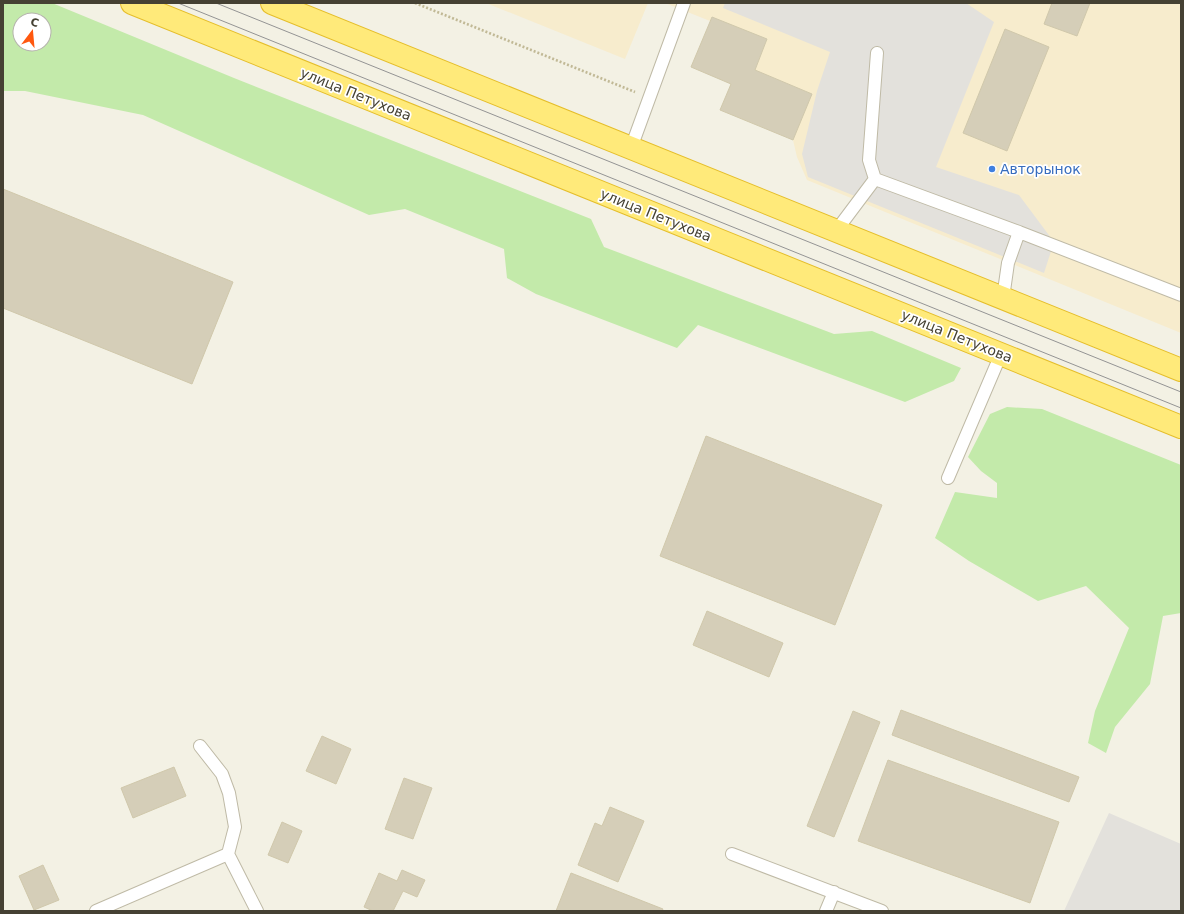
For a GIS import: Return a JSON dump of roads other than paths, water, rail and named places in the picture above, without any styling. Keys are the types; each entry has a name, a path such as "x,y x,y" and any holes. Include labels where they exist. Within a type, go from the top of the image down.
{"highway":[{"name":"улица Петухова","path":"132,3 1181,427"},
{"path":"272,3 1181,370"}],"lane":[{"path":"631,148 684,3"},
{"path":"875,179 869,160 877,53"},
{"path":"836,231 875,179"},
{"path":"875,179 1019,232 1181,295"},
{"path":"1003,298 1008,263 1019,232"},
{"path":"948,478 1001,354"},
{"path":"200,746 222,774 229,793 235,827 228,854 257,911"},
{"path":"96,911 228,854"},
{"path":"732,854 882,911"},
{"path":"826,911 834,892"}],"tram line":[{"path":"178,3 1181,408"},
{"path":"216,3 1181,392"}],"place":[{"name":"Авторынок","path":"992,169"}]}
